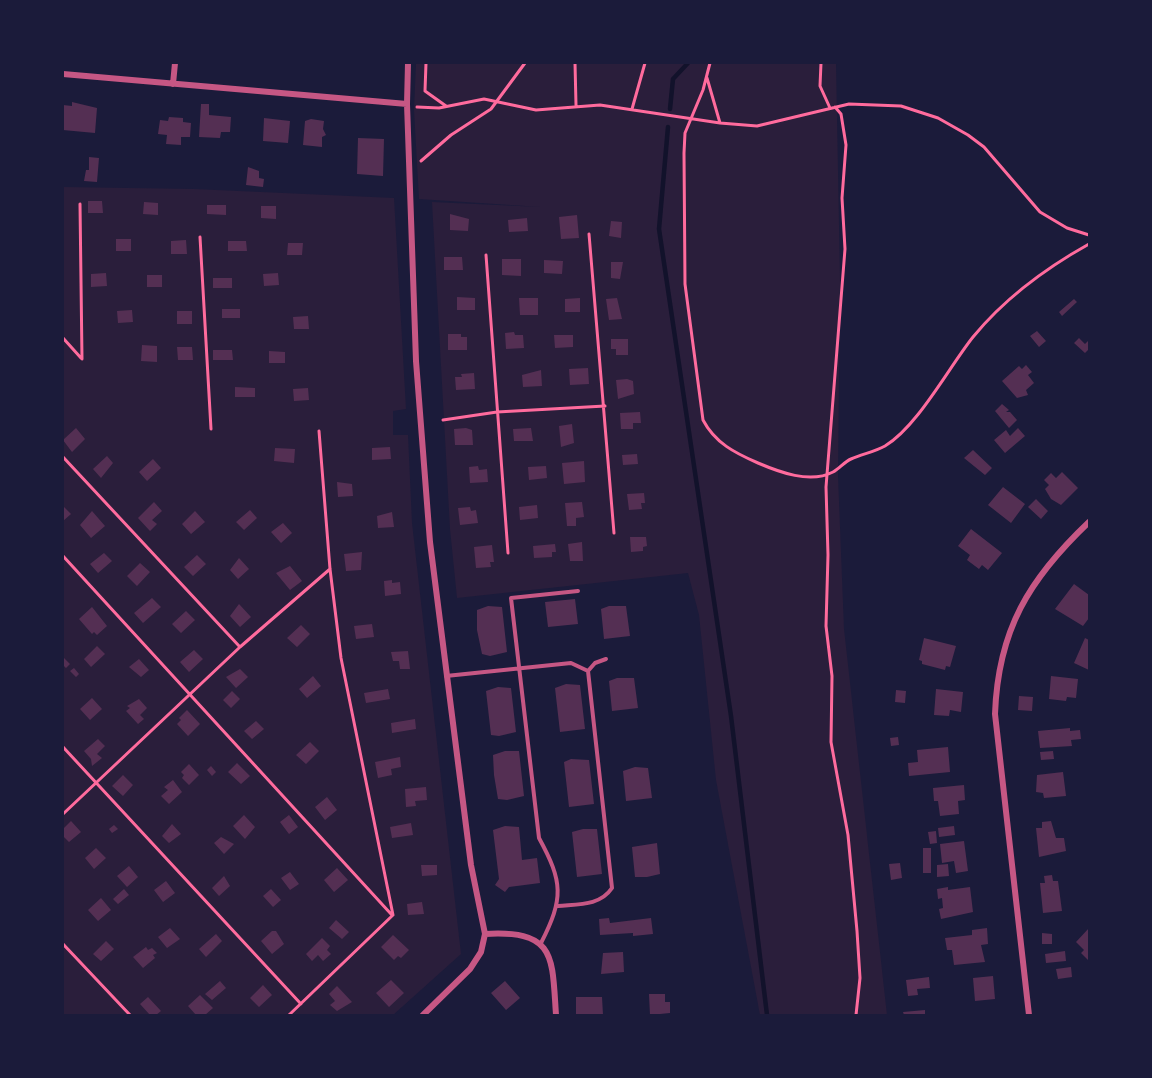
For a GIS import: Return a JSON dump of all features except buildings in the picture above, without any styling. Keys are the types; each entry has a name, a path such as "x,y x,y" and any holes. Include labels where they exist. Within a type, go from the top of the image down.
{"street":[{"path":"173,84 175,63"},
{"path":"408,63 406,104 416,361 424,472 446,676 471,865 484,934 481,952 470,969 423,1015"},
{"path":"63,74 406,104"},
{"path":"1029,1015 995,714 998,675 1010,627 1033,583 1047,564 1089,522"},
{"path":"484,934 531,938 541,943 552,965 556,1015"}],"lane":[{"path":"541,943 558,906 555,866 539,838 511,598 578,591"},
{"path":"558,906 590,903 605,898 612,888 588,671 595,663 606,659"},
{"path":"446,676 571,663 588,671"}],"path":[{"path":"426,63 425,91 446,106"},
{"path":"410,171 431,150 491,109 525,63"},
{"path":"575,63 576,105"},
{"path":"632,109 645,63"},
{"path":"710,63 704,90 684,133 685,284 703,420 710,434 722,445 746,458 796,476 827,475 849,459 885,445 923,406 973,337 1018,291 1051,265 1089,244"},
{"path":"821,63 820,86 833,108 842,114 846,145 842,198 845,249 832,439 827,475 826,626 832,676 831,742 848,835 855,897 860,978 856,1015"},
{"path":"707,76 720,123"},
{"path":"406,104 415,107 446,106 472,100 498,101 536,110 576,105 600,105 720,123 757,126 833,108 870,103 901,106 946,122 984,147 1040,212 1067,228 1089,235"},
{"path":"63,338 82,359 80,204"},
{"path":"590,234 614,533"},
{"path":"200,237 211,429"},
{"path":"486,255 508,553"},
{"path":"443,420 497,412 605,406"},
{"path":"319,431 330,569 341,658 393,915"},
{"path":"63,457 240,647"},
{"path":"63,556 393,915"},
{"path":"63,814 240,647 330,569"},
{"path":"63,747 301,1004"},
{"path":"289,1015 393,915"},
{"path":"63,944 130,1015"}],"shaded area":[{"path":"416,63 836,63 840,280 838,476 844,629 887,1015 760,1015 716,780 699,615 688,573 457,598 450,529 432,202 541,207 419,199 414,110"},
{"path":"63,187 194,189 394,198 406,409 393,411 393,435 408,435 412,523 461,954 393,1015 63,1015"}],"waterway":[{"path":"670,109 673,79 688,63"},
{"path":"668,127 659,229 731,716 767,1015"}]}
